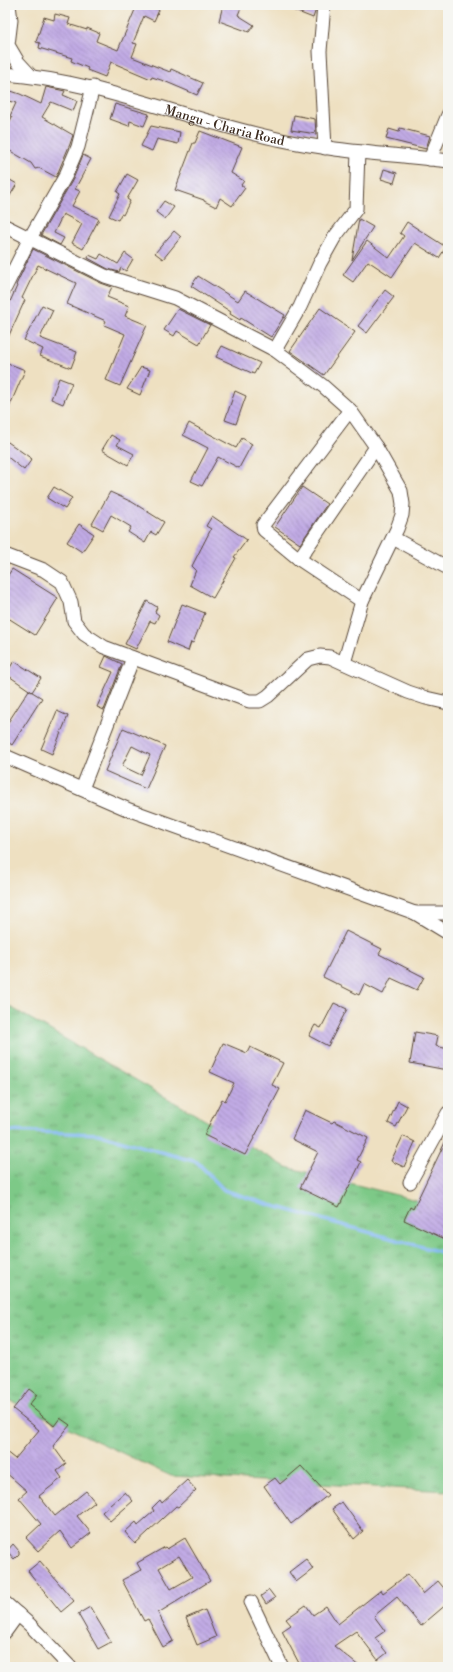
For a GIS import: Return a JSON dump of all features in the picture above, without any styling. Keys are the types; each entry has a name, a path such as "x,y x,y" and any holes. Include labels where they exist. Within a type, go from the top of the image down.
{"street":[{"path":"10,5 11,20 8,45 18,62 31,76"},
{"path":"324,5 320,51 325,148"},
{"name":"Mangu - Charia Road","path":"5,74 31,76 93,87 283,141 325,148 448,161"},
{"path":"5,288 30,238 66,175 78,147 93,87"},
{"path":"430,159 448,115"},
{"path":"275,350 300,307 320,263 334,238 356,208 358,152"},
{"path":"5,226 105,276 175,298 275,350 324,386 350,410 376,447 401,491 403,504 402,516 393,538 362,601 344,663"},
{"path":"350,410 263,525 264,530 299,559 362,601"},
{"path":"299,559 376,447"},
{"path":"393,538 448,568"},
{"path":"5,555 44,570 62,582 72,602 74,621 84,634 104,647 249,701 260,701 268,696 308,659 320,656 330,656 414,694 448,703"},
{"path":"82,789 133,658"},
{"path":"5,756 127,809 415,913 448,933"},
{"path":"415,913 448,913"},
{"path":"410,1182 448,1113"},
{"path":"251,1602 282,1667"},
{"path":"5,1603 18,1614 70,1667"},
{"path":"5,1632 18,1614"}],"green space":[{"path":"5,1004 286,1167 448,1208 448,1491 171,1476 5,1398"}],"building":[{"path":"137,5 149,5 159,10 154,21 144,16 133,43 137,44 132,57 170,72 171,69 203,83 197,95 164,81 152,77 151,79 111,62 105,77 87,70 88,68 71,61 72,58 39,48 40,43 36,42 44,17 54,20 55,14 70,18 68,24 87,30 87,28 99,33 96,41 118,50"},
{"path":"223,5 242,5 238,15 254,25 249,32 219,21"},
{"path":"280,5 316,5 313,18"},
{"path":"46,87 65,91 63,95 77,101 73,111 51,102 42,117 73,135 56,177 39,168 35,169 31,163 5,148 5,131 12,117 10,116 16,103 5,100 5,89 41,104"},
{"path":"115,104 149,114 144,126 130,121 129,126 110,119"},
{"path":"294,115 315,119 316,134 291,130"},
{"path":"151,126 180,132 178,144 157,139 152,151 141,146"},
{"path":"400,128 430,136 426,149 386,139 389,129 399,132"},
{"path":"200,131 242,147 231,173 244,181 241,185 245,188 232,206 220,198 216,207 204,200 175,190 193,143 195,143"},
{"path":"83,155 91,159 75,189 80,191 72,206 99,219 83,249 72,243 82,224 63,214 54,233 64,238 60,245 41,235 73,179"},
{"path":"384,169 397,173 394,183 381,179"},
{"path":"127,174 138,180 127,199 130,201 123,215 121,214 118,220 109,216 120,194 117,192"},
{"path":"5,177 17,184 5,204"},
{"path":"164,201 174,207 165,219 156,212"},
{"path":"359,219 373,227 352,260"},
{"path":"407,222 446,247 439,258 415,243 392,277 368,261 353,282 343,275 367,241 389,258 404,236 400,233"},
{"path":"174,231 181,237 163,259 155,253"},
{"path":"33,249 112,287 107,297 129,306 125,316 147,325 120,386 106,380 125,334 104,325 106,321 67,304 76,283 38,265 22,298 25,300 5,344 5,313"},
{"path":"125,253 133,259 126,271 121,268 119,272 108,269 88,258 89,255 98,259 101,254 118,264"},
{"path":"198,276 238,301 245,291 285,315 271,337 241,318 240,320 230,314 231,312 191,286"},
{"path":"385,290 394,297 367,333 358,326"},
{"path":"42,305 53,310 40,338 77,352 71,368 40,356 43,349 24,340"},
{"path":"320,308 355,332 324,375 290,351"},
{"path":"178,309 210,325 199,344 177,331 174,336 164,330"},
{"path":"222,346 260,363 254,374 216,357"},
{"path":"5,362 25,370 5,417 5,383 8,376 5,375"},
{"path":"141,367 150,370 140,395 127,389"},
{"path":"59,378 72,383 63,404 51,399"},
{"path":"235,391 246,396 236,424 225,420"},
{"path":"189,423 236,448 242,438 252,444 239,468 218,457 202,486 191,481 208,448 183,435"},
{"path":"111,435 120,440 117,445 134,454 128,465 102,450"},
{"path":"5,440 32,459 24,470 5,455"},
{"path":"54,487 72,498 65,509 47,498"},
{"path":"302,487 327,504 300,544 275,527"},
{"path":"110,492 132,502 164,522 156,535 151,532 145,543 128,532 131,527 111,515 103,530 92,524"},
{"path":"212,516 247,540 234,557 236,558 213,598 190,585 196,570 192,566 211,529 206,526"},
{"path":"79,524 94,534 82,552 67,542"},
{"path":"12,569 58,598 35,635 5,616 5,580"},
{"path":"147,601 157,607 155,612 159,615 155,623 150,621 136,649 125,644"},
{"path":"182,604 205,613 193,643 191,642 188,651 167,642"},
{"path":"106,656 122,664 104,710 97,707 113,672 101,667"},
{"path":"14,661 41,678 32,692 6,674"},
{"path":"29,690 42,698 12,745 5,740 5,727"},
{"path":"57,711 68,716 52,754 41,749"},
{"path":"123,728 165,746 146,789 105,771","holes":["132,746 150,755 141,775 122,766"]},
{"path":"346,931 382,949 379,954 424,977 417,990 391,978 383,994 364,984 359,995 323,977"},
{"path":"334,1003 347,1009 328,1046 309,1036 315,1025 321,1028"},
{"path":"415,1032 438,1036 436,1046 448,1049 447,1070 410,1063"},
{"path":"223,1043 247,1053 250,1047 283,1063 272,1085 280,1089 245,1155 204,1135 222,1099 225,1101 234,1083 210,1072"},
{"path":"398,1101 407,1106 396,1127 388,1123"},
{"path":"305,1110 332,1123 334,1121 368,1138 357,1160 361,1162 339,1207 300,1188 318,1152 292,1139"},
{"path":"403,1136 415,1142 404,1167 391,1161"},
{"path":"448,1136 448,1233 445,1239 404,1220 410,1207 413,1209"},
{"path":"29,1389 37,1395 29,1405 54,1426 60,1418 70,1425 53,1446 66,1464 57,1471 62,1478 39,1496 55,1516 86,1491 95,1502 77,1516 91,1533 72,1548 60,1531 38,1551 26,1538 41,1524 19,1498 27,1491 5,1472 5,1451 15,1459 39,1430 13,1409"},
{"path":"301,1466 328,1495 291,1524 264,1486 275,1478 280,1484"},
{"path":"187,1480 196,1490 178,1507 176,1506 135,1544 125,1532 136,1522 138,1525 154,1511 152,1508 160,1500 162,1503"},
{"path":"125,1492 133,1501 110,1521 102,1512"},
{"path":"342,1502 363,1531 354,1539 332,1509"},
{"path":"185,1538 210,1581 158,1613 173,1641 163,1647 148,1619 144,1621 122,1580 141,1570 137,1563 165,1547 167,1549","holes":["179,1556 192,1577 171,1589 159,1568"]},
{"path":"13,1544 19,1551 19,1554 14,1559 7,1551"},
{"path":"306,1559 313,1569 296,1582 289,1572"},
{"path":"40,1561 74,1601 61,1612 28,1571"},
{"path":"408,1574 423,1594 438,1581 448,1593 448,1603 421,1626 397,1597 374,1616 385,1631 375,1638 387,1653 378,1660 356,1631 334,1646 360,1667 301,1667 282,1631 291,1625 286,1619 306,1605 313,1615 326,1606 338,1624 381,1590 383,1593"},
{"path":"269,1590 275,1598 266,1604 261,1596"},
{"path":"90,1607 111,1642 98,1649 78,1614"},
{"path":"205,1610 216,1637 197,1645 186,1618"}],"waterway":[{"path":"5,1131 98,1134 197,1162 224,1190 270,1205 448,1254"}]}
